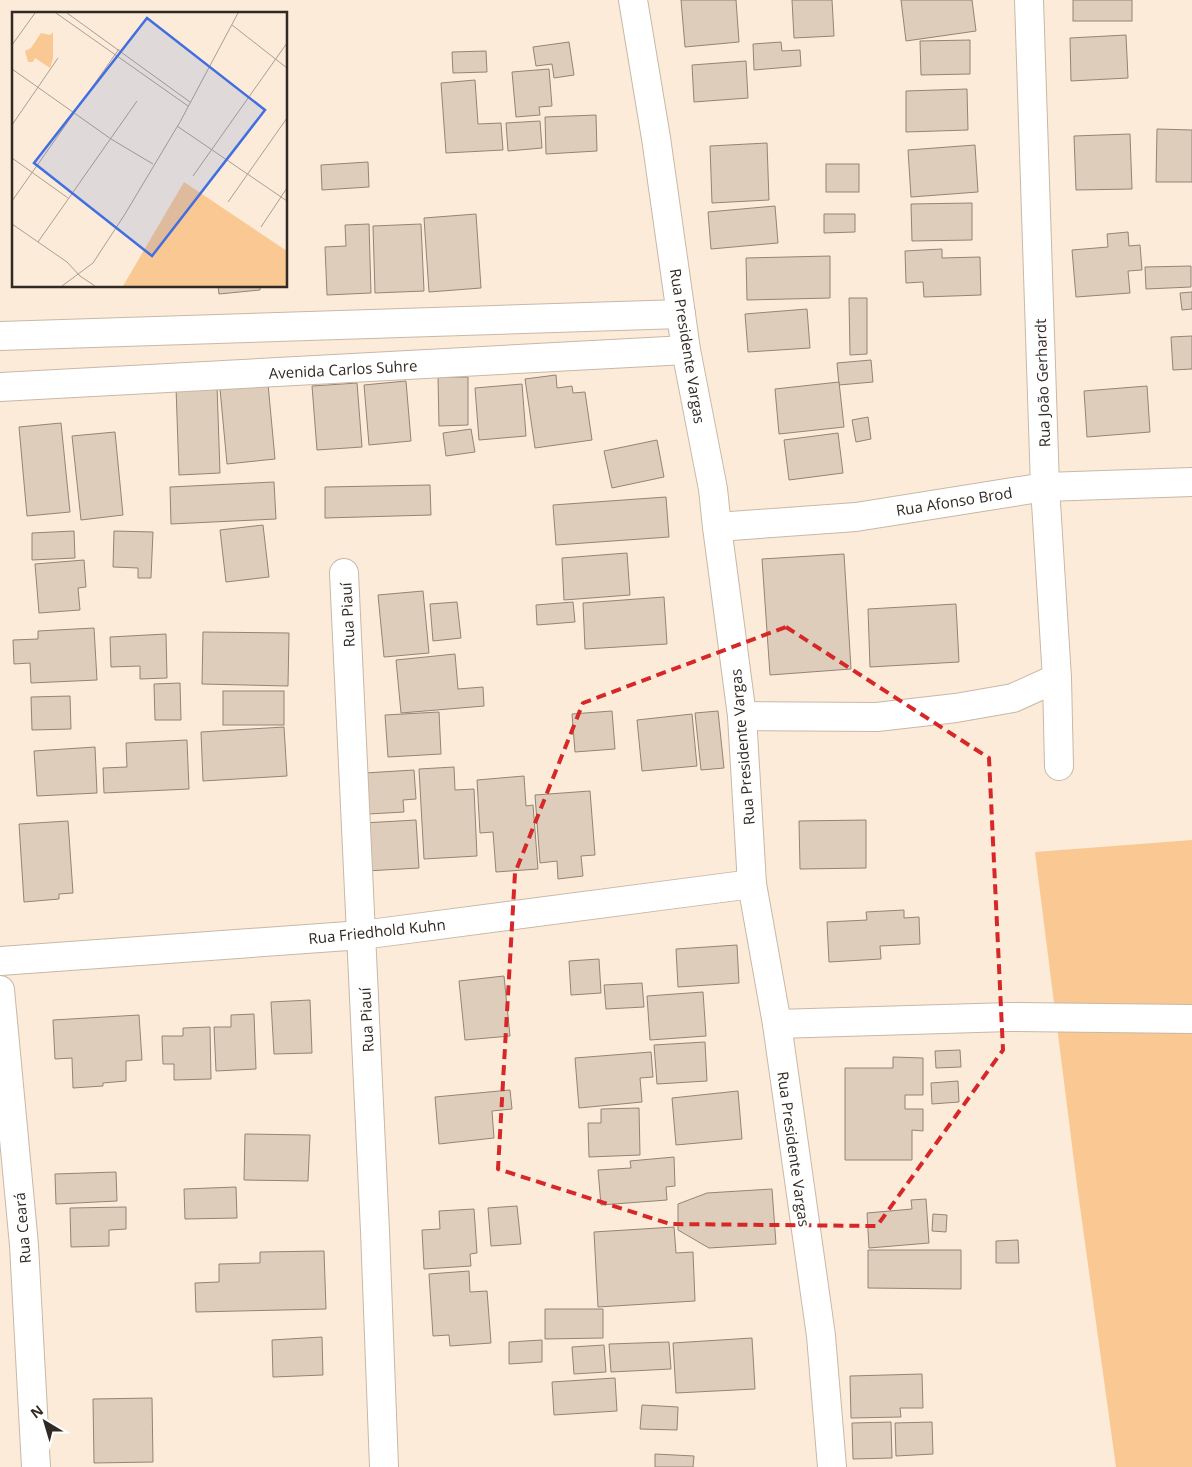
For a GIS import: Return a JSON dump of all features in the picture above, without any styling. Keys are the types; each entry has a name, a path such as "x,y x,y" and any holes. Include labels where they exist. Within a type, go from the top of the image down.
{"street":[{"name":"Rua Presidente Vargas","path":"632,0 656,138 686,350 713,489 716,527 742,716 752,884 777,1024 821,1336 832,1467"},
{"name":"Rua João Gerhardt","path":"1029,0 1045,487 1057,678 1058,766"},
{"path":"0,336 681,314"},
{"name":"Avenida Carlos Suhre","path":"0,387 686,350"},
{"name":"Rua Afonso Brod","path":"716,527 856,517 1045,487 1192,482"},
{"name":"Rua Piauí","path":"344,573 362,935 384,1467"},
{"path":"742,716 877,717 956,708 1013,698 1057,678"},
{"name":"Rua Friedhold Kuhn","path":"0,961 362,935 752,884"},
{"name":"Rua Ceará","path":"0,990 24,1245 36,1467"},
{"path":"777,1024 1010,1016 1192,1019"}],"highlighted area":[{"path":"786,627 989,758 1003,1050 877,1226 670,1224 498,1169 515,873 583,703"}],"shaded area":[{"path":"1192,840 1192,1467 1116,1467 1077,1185 1035,852"}],"building":[{"path":"681,0 736,0 739,42 685,47"},
{"path":"792,0 832,0 834,36 794,38"},
{"path":"901,0 972,0 976,31 906,41"},
{"path":"1073,0 1132,0 1132,21 1073,21"},
{"path":"1126,35 1128,78 1071,81 1070,38"},
{"path":"970,40 970,74 921,75 920,41"},
{"path":"569,42 574,75 554,78 552,64 536,66 533,47"},
{"path":"781,42 782,51 800,50 801,66 754,70 753,44"},
{"path":"486,51 487,72 453,73 452,52"},
{"path":"746,61 748,98 694,102 692,65"},
{"path":"549,69 552,106 539,107 540,115 516,117 512,72"},
{"path":"475,80 478,124 501,123 503,150 446,153 441,83"},
{"path":"967,89 968,130 906,132 906,91"},
{"path":"596,115 597,151 546,154 545,117"},
{"path":"540,121 542,148 508,151 506,123"},
{"path":"1157,129 1192,130 1192,182 1156,182"},
{"path":"1130,134 1132,189 1076,190 1074,136"},
{"path":"767,143 769,200 712,203 710,146"},
{"path":"975,145 978,192 911,197 908,150"},
{"path":"368,162 369,187 322,190 321,165"},
{"path":"826,164 859,164 859,192 826,192"},
{"path":"972,203 972,240 912,241 911,204"},
{"path":"775,206 778,243 711,249 708,212"},
{"path":"476,214 481,288 429,292 424,218"},
{"path":"824,214 855,214 855,232 824,233"},
{"path":"369,224 371,293 327,295 325,247 346,246 345,225"},
{"path":"421,224 424,291 375,293 373,226"},
{"path":"1128,232 1129,246 1140,245 1142,270 1128,271 1130,293 1076,297 1072,250 1108,247 1107,234"},
{"path":"942,249 942,258 980,257 981,295 924,297 923,282 906,283 905,251"},
{"path":"830,256 830,298 747,300 746,258"},
{"path":"1191,266 1191,287 1146,289 1145,267"},
{"path":"218,288 260,288 260,290 219,294"},
{"path":"1192,292 1192,309 1182,310 1180,293"},
{"path":"849,298 867,298 867,354 850,355"},
{"path":"807,309 810,348 748,352 745,314"},
{"path":"1192,336 1192,369 1173,370 1171,337"},
{"path":"871,360 873,382 839,385 837,363"},
{"path":"556,375 557,388 572,386 573,393 585,392 592,440 535,448 525,379"},
{"path":"438,377 468,377 468,425 439,426"},
{"path":"406,381 411,441 369,445 364,385"},
{"path":"839,382 844,427 779,434 775,389"},
{"path":"357,383 362,447 317,450 312,386"},
{"path":"268,384 275,459 227,464 220,389"},
{"path":"522,384 526,436 479,440 475,388"},
{"path":"217,386 220,473 179,475 176,387"},
{"path":"1147,386 1150,432 1087,437 1084,391"},
{"path":"868,417 871,439 856,442 852,420"},
{"path":"61,423 70,512 27,516 19,427"},
{"path":"471,429 475,452 446,456 443,433"},
{"path":"115,432 123,515 81,520 72,436"},
{"path":"838,433 843,473 789,480 784,440"},
{"path":"657,440 664,477 612,488 604,451"},
{"path":"274,482 276,519 171,524 170,487"},
{"path":"430,485 431,515 325,518 325,487"},
{"path":"666,497 669,537 556,545 553,505"},
{"path":"263,525 269,577 226,582 220,530"},
{"path":"74,531 75,558 32,560 32,533"},
{"path":"114,531 153,532 151,578 138,578 138,568 113,567"},
{"path":"627,553 630,595 564,600 562,558"},
{"path":"844,554 851,669 770,675 762,559"},
{"path":"84,560 86,587 78,588 80,610 39,613 35,564"},
{"path":"423,591 429,653 384,657 378,595"},
{"path":"664,597 667,644 585,649 583,603"},
{"path":"457,602 461,638 433,641 430,604"},
{"path":"573,602 575,622 537,625 536,605"},
{"path":"956,604 959,662 870,667 868,609"},
{"path":"94,628 97,680 31,683 30,663 14,664 13,640 38,639 38,631"},
{"path":"203,632 289,633 288,686 202,684"},
{"path":"166,634 167,678 140,679 140,666 111,667 110,637"},
{"path":"455,654 458,689 483,687 484,706 401,713 396,660"},
{"path":"180,683 181,720 155,720 154,684"},
{"path":"223,691 284,691 284,725 223,725"},
{"path":"70,696 71,729 32,730 31,697"},
{"path":"612,711 615,749 575,752 572,714"},
{"path":"718,711 724,768 701,770 695,713"},
{"path":"439,712 441,754 388,757 385,715"},
{"path":"692,714 697,766 642,771 637,720"},
{"path":"284,727 287,776 203,781 201,732"},
{"path":"187,740 189,789 104,793 103,768 127,767 126,743"},
{"path":"95,747 97,793 37,796 34,751"},
{"path":"454,767 455,790 474,789 477,856 424,859 419,769"},
{"path":"414,770 416,799 403,800 404,812 368,814 365,773"},
{"path":"524,776 526,806 533,805 538,869 496,872 493,832 480,833 477,780"},
{"path":"590,791 595,855 581,856 583,876 558,879 557,861 540,863 535,795"},
{"path":"416,820 419,868 366,871 363,823"},
{"path":"866,820 866,868 800,869 799,821"},
{"path":"68,821 73,893 59,894 59,899 24,902 19,824"},
{"path":"904,910 904,918 919,917 920,944 880,946 881,959 829,962 827,922 867,920 866,912"},
{"path":"737,945 739,983 678,987 676,949"},
{"path":"599,959 601,993 571,995 569,961"},
{"path":"504,976 510,1036 465,1040 459,981"},
{"path":"642,983 644,1007 606,1009 604,985"},
{"path":"703,992 706,1036 650,1040 647,996"},
{"path":"310,1000 312,1053 274,1054 271,1002"},
{"path":"254,1014 256,1069 216,1071 214,1027 231,1027 231,1015"},
{"path":"139,1015 142,1060 126,1061 126,1081 103,1083 103,1086 73,1088 72,1058 55,1059 53,1020"},
{"path":"210,1027 211,1079 174,1080 174,1064 163,1064 162,1036 183,1036 183,1028"},
{"path":"705,1042 707,1081 657,1084 654,1045"},
{"path":"960,1050 961,1067 936,1068 935,1051"},
{"path":"651,1052 653,1077 640,1078 642,1102 579,1108 575,1058"},
{"path":"893,1057 923,1058 923,1095 905,1095 905,1109 923,1109 923,1131 912,1130 912,1160 845,1160 845,1068 893,1068"},
{"path":"958,1081 959,1102 932,1104 931,1083"},
{"path":"510,1090 512,1109 492,1111 494,1138 439,1144 435,1097"},
{"path":"738,1091 742,1139 676,1145 672,1098"},
{"path":"639,1108 640,1155 589,1157 588,1123 601,1123 601,1109"},
{"path":"245,1134 310,1135 308,1181 244,1180"},
{"path":"674,1157 675,1186 666,1187 667,1200 601,1205 598,1170 631,1168 630,1161"},
{"path":"116,1172 117,1201 56,1204 55,1174"},
{"path":"236,1187 237,1218 185,1219 184,1189"},
{"path":"772,1189 776,1244 709,1248 678,1230 678,1204 707,1193"},
{"path":"926,1199 929,1243 869,1248 867,1213 912,1209 911,1200"},
{"path":"517,1206 521,1244 491,1246 488,1208"},
{"path":"126,1207 126,1229 109,1230 109,1246 71,1247 70,1208"},
{"path":"474,1209 477,1253 470,1254 471,1266 424,1269 422,1230 440,1229 439,1211"},
{"path":"933,1214 947,1215 946,1232 932,1231"},
{"path":"674,1227 676,1253 693,1252 695,1301 598,1307 594,1232"},
{"path":"1018,1240 1019,1263 996,1263 996,1241"},
{"path":"868,1250 961,1250 961,1289 868,1288"},
{"path":"324,1251 326,1309 196,1312 195,1283 219,1282 219,1264 260,1263 260,1252"},
{"path":"469,1271 470,1292 487,1291 491,1343 450,1346 449,1335 433,1336 429,1274"},
{"path":"545,1309 603,1309 603,1338 545,1339"},
{"path":"322,1337 323,1375 273,1377 272,1340"},
{"path":"752,1338 755,1389 676,1393 673,1343"},
{"path":"542,1340 542,1362 509,1364 509,1342"},
{"path":"669,1342 671,1369 611,1372 609,1344"},
{"path":"604,1345 606,1372 574,1374 572,1347"},
{"path":"922,1374 923,1408 900,1408 901,1417 851,1418 850,1376"},
{"path":"615,1378 617,1411 554,1415 552,1382"},
{"path":"152,1398 153,1462 94,1463 93,1399"},
{"path":"642,1405 678,1407 677,1430 640,1429"},
{"path":"891,1422 892,1458 853,1459 852,1423"},
{"path":"932,1422 933,1454 896,1456 895,1423"},
{"path":"655,1454 694,1456 693,1467 655,1467"}]}
